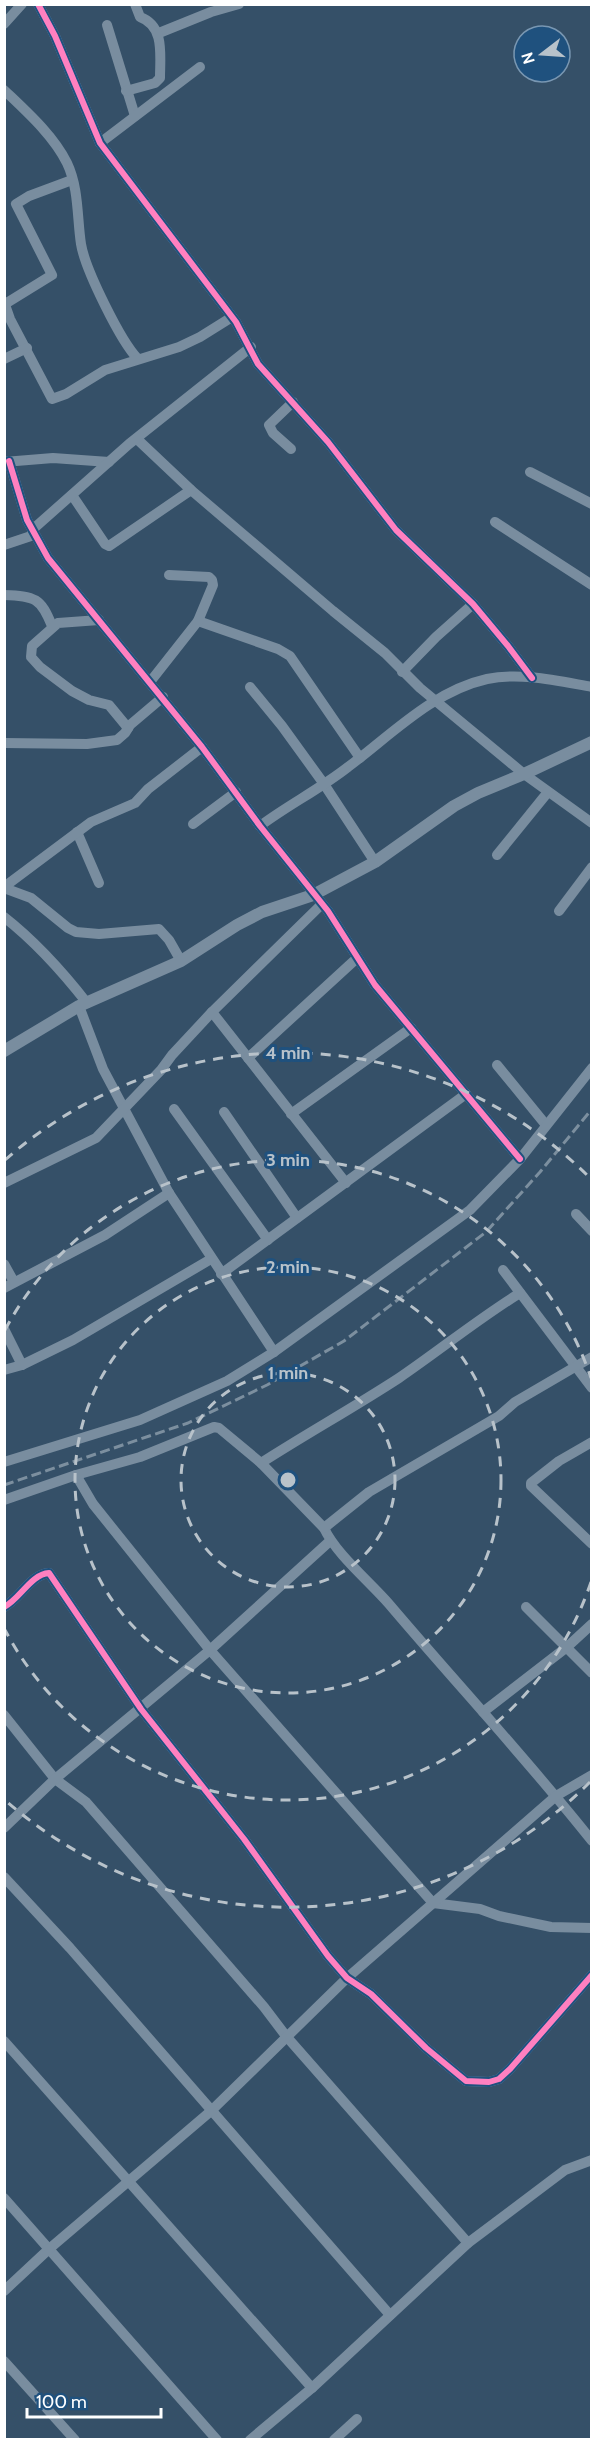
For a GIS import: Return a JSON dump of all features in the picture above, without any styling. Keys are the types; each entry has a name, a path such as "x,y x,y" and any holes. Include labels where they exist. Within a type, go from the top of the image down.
{"street":[{"path":"4,24 22,4"},
{"path":"38,4 67,63 100,143 232,317 258,364 293,402 396,530 473,604 532,678"},
{"path":"126,91 159,81 159,33 150,21 140,17 135,4"},
{"path":"159,33 201,10 239,4"},
{"path":"107,25 135,116"},
{"path":"100,143 200,67"},
{"path":"4,90 56,145 67,164 72,180 86,265 129,349 138,359"},
{"path":"72,180 28,196 16,204 52,275 5,303 10,318 52,399 66,394 105,370 179,347 232,317"},
{"path":"4,545 33,533 110,462 250,347"},
{"path":"4,359 27,348"},
{"path":"291,449 269,425 293,402"},
{"path":"137,439 190,489 385,653 402,672 435,700 524,774 591,823"},
{"path":"110,462 53,458 7,462 33,533 48,558 202,747 336,923 356,959 375,985 520,1160"},
{"path":"530,472 558,484 591,504"},
{"path":"72,495 105,544 109,546 190,489"},
{"path":"495,522 591,585"},
{"path":"150,682 198,621 213,585 212,580 203,576 169,575"},
{"path":"4,595 37,599 45,609 52,626"},
{"path":"402,672 473,604"},
{"path":"99,620 66,621 52,626 32,646 31,657 35,663 72,691 89,700 109,705 128,728"},
{"path":"198,621 278,649 290,656 360,758"},
{"path":"260,826 324,784 435,700 467,684 489,678 532,678 591,687"},
{"path":"250,687 324,784 375,862"},
{"path":"4,743 87,744 117,740 163,697"},
{"path":"4,1051 83,1005 181,961 237,925 262,912 313,895 375,862 454,806 478,793 591,742"},
{"path":"4,888 91,822 135,803 148,789 202,747"},
{"path":"193,824 236,792"},
{"path":"497,855 548,792"},
{"path":"78,832 99,883"},
{"path":"559,911 591,867"},
{"path":"4,888 31,897 76,932 99,934 159,929 169,939 181,961"},
{"path":"4,1183 96,1138 212,1012 322,904"},
{"path":"4,917 28,935 44,952 83,1005 103,1069 170,1194 274,1352"},
{"path":"248,1058 356,959"},
{"path":"212,1012 346,1183"},
{"path":"291,1114 411,1028"},
{"path":"497,1065 546,1125"},
{"path":"4,1462 140,1420 227,1381 274,1352 470,1210 520,1160 591,1068"},
{"path":"221,1274 466,1094"},
{"path":"174,1109 268,1240"},
{"path":"224,1112 297,1218"},
{"path":"4,1264 9,1285 105,1235 170,1194"},
{"path":"576,1214 591,1228"},
{"path":"4,1370 22,1365 73,1340 211,1259"},
{"path":"503,1270 591,1388"},
{"path":"261,1463 372,1396 446,1345 480,1318 519,1293"},
{"path":"4,1329 22,1365"},
{"path":"324,1528 369,1492 499,1416 515,1402 591,1357"},
{"path":"4,1500 76,1475 140,1457 214,1427 226,1432 261,1463 324,1528 330,1541 367,1578 556,1796 591,1841"},
{"path":"591,1442 559,1461 531,1483 531,1486 591,1544"},
{"path":"76,1475 93,1504 210,1650 433,1903 480,1909 499,1916 551,1927 591,1928"},
{"path":"4,1828 56,1779 210,1650 330,1541"},
{"path":"4,1607 15,1600 41,1575 49,1573 141,1709 244,1839 328,1956 347,1978 371,1994 454,2073 466,2081 480,2083 498,2079 510,2069 591,1975"},
{"path":"526,1607 591,1673"},
{"path":"483,1712 567,1647 591,1624"},
{"path":"4,1715 56,1779 86,1802 264,2007 286,2036 468,2243"},
{"path":"4,2291 49,2249 211,2110 347,1978 556,1796 591,1775"},
{"path":"4,1877 70,1948 390,2316"},
{"path":"4,2041 312,2388"},
{"path":"249,2439 312,2388 468,2243 565,2170 591,2160"},
{"path":"4,2198 217,2439"},
{"path":"4,2361 75,2439"},
{"path":"334,2439 357,2419"}],"railway":[{"path":"4,1485 188,1423 267,1385 344,1341 486,1232 592,1109"}],"cycle path":[{"path":"38,4 55,36 100,143 236,322 258,364 328,442 396,530 473,604 532,678"},
{"path":"9,461 27,520 48,558 202,747 260,826 328,911 375,985 520,1159"},
{"path":"4,1607 31,1582 49,1573 141,1709 244,1839 328,1956 347,1978 371,1994 426,2048 466,2081 489,2082 499,2079 592,1975"}]}
